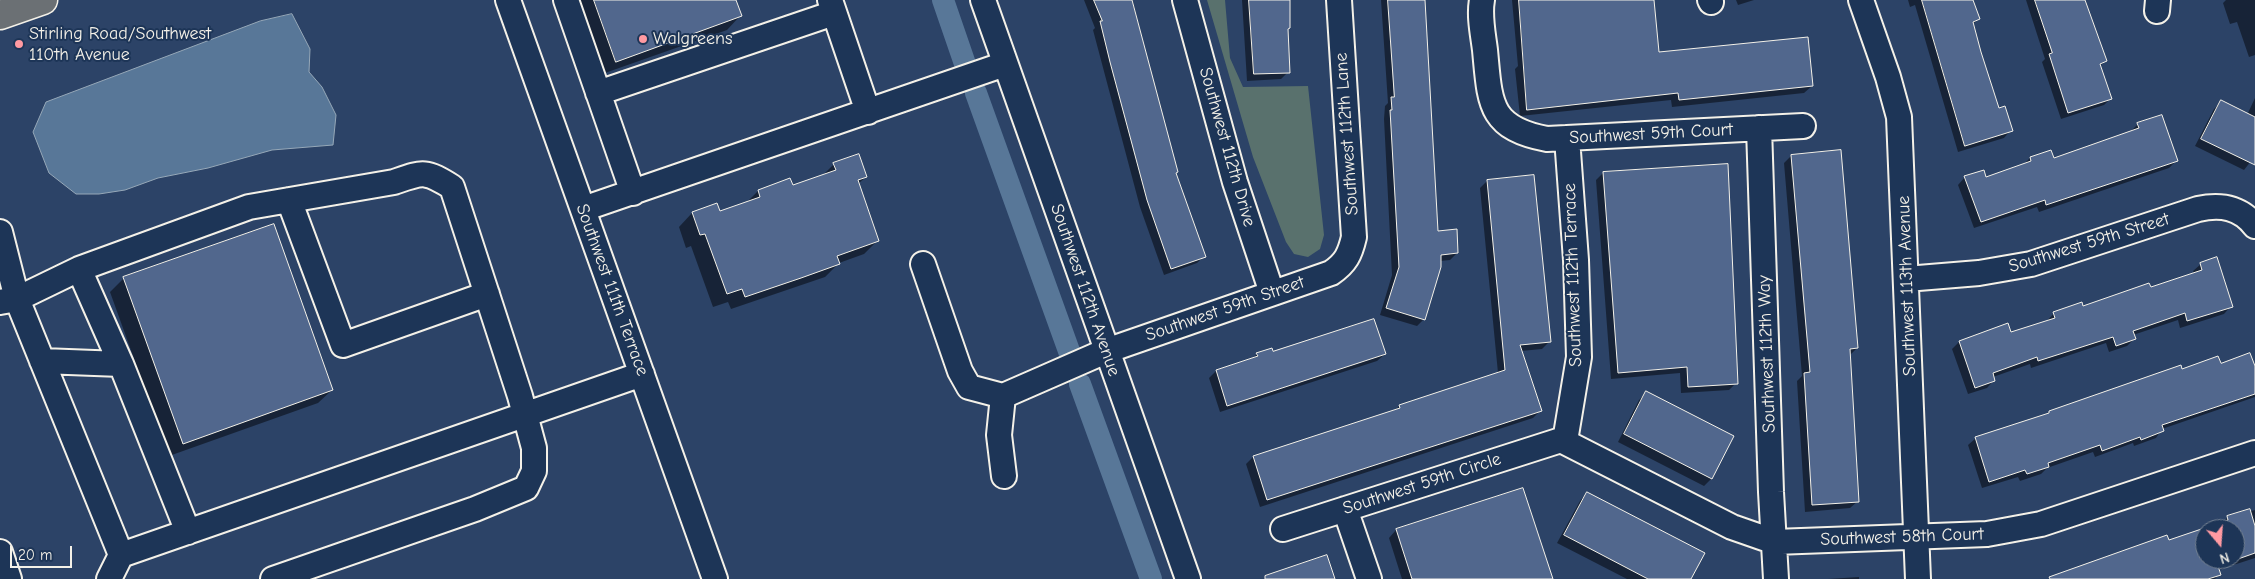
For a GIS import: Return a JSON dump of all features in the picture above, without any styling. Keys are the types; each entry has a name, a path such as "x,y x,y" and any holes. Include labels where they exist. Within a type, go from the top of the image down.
{"main road":[{"path":"0,16 43,0"}],"street":[{"name":"Southwest 111th Terrace","path":"508,0 716,579"},
{"path":"566,0 633,193"},
{"name":"Southwest 112th Avenue","path":"983,0 1188,579"},
{"name":"Southwest 112th Drive","path":"1186,0 1235,182 1272,293"},
{"name":"Southwest 112th Lane","path":"1338,0 1354,237 1350,253 1343,265"},
{"name":"Southwest 59th Court","path":"1482,0 1488,90 1491,102 1504,122 1517,131 1547,139 1803,126"},
{"name":"Southwest 113th Avenue","path":"1861,0 1888,77 1899,117 1918,579"},
{"path":"598,93 832,7 868,112"},
{"path":"583,209 1005,64"},
{"name":"Southwest 112th Way","path":"1759,128 1771,492 1776,542 1776,579"},
{"name":"Southwest 112th Terrace","path":"1563,440 1578,357 1576,260 1567,138"},
{"path":"9,301 79,269 249,207 431,174 452,187 525,416 534,448 534,471 526,488 475,509 273,579"},
{"path":"289,200 343,344 487,294"},
{"name":"Southwest 59th Street","path":"1906,279 1979,273 2031,264 2206,207 2229,207 2248,220"},
{"path":"0,232 9,301 42,360 121,555"},
{"path":"922,264 960,371 969,387 1003,396 998,435 1004,476"},
{"name":"Southwest 59th Street","path":"1003,396 1106,351 1331,272 1343,265"},
{"path":"79,269 122,364 188,532"},
{"path":"42,360 122,364"},
{"path":"109,579 121,555 642,374"},
{"name":"Southwest 58th Court","path":"1563,440 1732,527 1776,542 1988,534 2040,524 2255,453"},
{"name":"Southwest 59th Circle","path":"1283,529 1563,440"},
{"path":"1345,509 1368,579"},
{"path":"0,553 9,579"}],"green space":[{"path":"1207,0 1225,0 1230,58 1243,87 1308,86 1324,235 1320,249 1308,257 1294,254 1286,242 1253,157"}],"water":[{"path":"292,14 310,49 309,72 322,87 336,115 333,145 272,150 208,168 158,178 125,190 99,194 76,194 49,173 33,132 46,102 260,21"}],"building":[{"name":"Walgreens","path":"594,0 736,0 742,16 616,62"},
{"path":"1094,0 1132,0 1178,172 1176,173 1206,257 1171,269 1147,200 1110,62 1100,21 1102,21"},
{"path":"1249,0 1290,0 1290,28 1288,29 1290,73 1254,74"},
{"path":"1388,0 1425,0 1438,231 1457,229 1458,253 1441,255 1441,267 1425,320 1386,308 1399,267 1390,110 1392,110 1391,97 1394,97"},
{"path":"1519,0 1654,0 1659,52 1808,37 1813,86 1679,100 1678,93 1527,110"},
{"path":"1922,0 1973,0 1980,19 1973,22 1981,52 1999,108 2005,106 2013,131 1965,146"},
{"path":"2035,0 2085,0 2107,61 2100,64 2112,99 2068,113 2049,54 2052,53"},
{"path":"2221,100 2255,117 2255,165 2201,139"},
{"path":"2162,115 2178,161 2046,205 2045,200 1981,222 1964,176 1984,170 1986,177 2031,161 2030,157 2051,150 2054,158 2139,128 2137,123"},
{"path":"1841,150 1858,348 1850,349 1859,502 1812,505 1804,373 1810,372 1791,155"},
{"path":"859,154 867,177 858,180 879,241 837,256 840,264 801,278 745,297 742,289 727,294 705,234 700,235 692,212 717,203 720,211 760,197 758,190 790,178 793,185 836,170 833,163"},
{"path":"1728,164 1738,384 1688,387 1687,367 1618,373 1603,172"},
{"path":"1534,175 1551,342 1520,345 1542,411 1267,500 1253,456 1400,408 1399,405 1505,370 1487,180"},
{"path":"274,224 333,390 183,444 123,277"},
{"path":"2217,257 2233,307 2187,321 2185,313 2133,331 2136,339 2116,346 2113,337 2038,361 2037,357 1993,373 1995,381 1975,388 1959,341 2008,323 2011,332 2055,318 2053,312 2082,302 2083,306 2149,283 2151,287 2202,270 2200,263"},
{"path":"1374,319 1386,354 1227,406 1216,370 1258,356 1256,353 1272,348 1273,351"},
{"path":"2250,353 2255,366 2255,394 2162,425 2164,431 2141,440 2140,437 2102,451 2100,445 2048,463 2049,467 2027,474 2025,470 1989,482 1975,437 2049,413 2049,411 2181,365 2182,369 2218,356 2221,363"},
{"path":"1646,391 1734,436 1712,479 1624,434"},
{"path":"1523,488 1553,579 1412,579 1396,529"},
{"path":"1587,492 1705,553 1691,579 1648,579 1564,535"},
{"path":"2250,509 2255,526 2255,553 2245,557 2245,519 2228,519 2227,516"},
{"path":"2195,531 2195,569 2219,569 2221,575 2208,579 2050,579 2049,577 2167,535 2169,540"},
{"path":"1327,555 1335,579 1265,579 1265,576"}],"waterway":[{"path":"943,0 964,61"},
{"path":"976,93 1069,351"},
{"path":"1080,384 1151,579"}],"place":[{"name":"Walgreens","path":"643,39"},
{"name":"Stirling Road/Southwest 110th Avenue","path":"19,44"}]}
